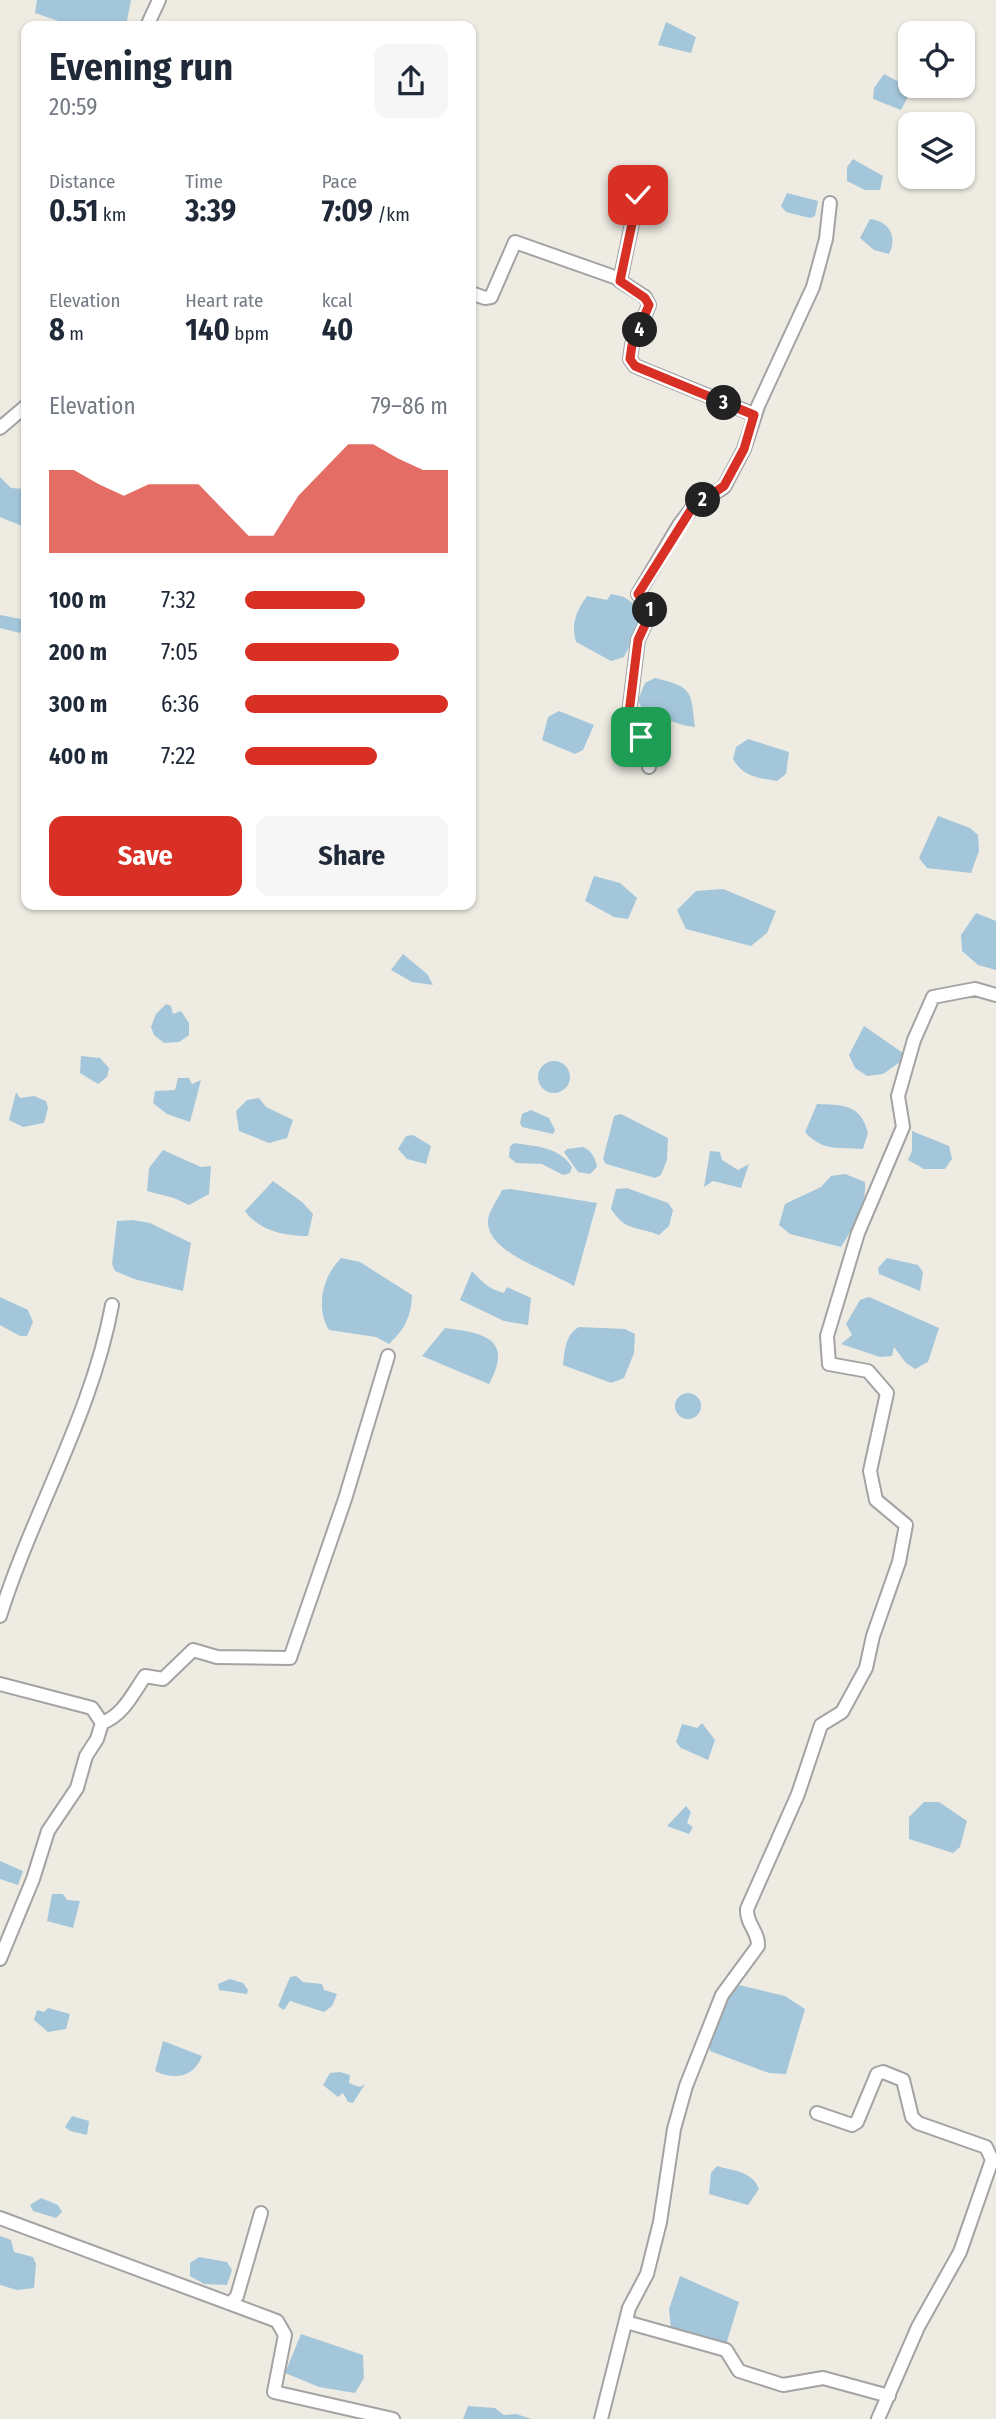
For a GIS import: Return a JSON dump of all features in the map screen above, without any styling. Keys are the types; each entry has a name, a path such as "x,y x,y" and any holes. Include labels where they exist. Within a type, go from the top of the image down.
{"street":[{"path":"149,21 159,0"},
{"path":"654,183 647,194 638,195 620,279 623,285 645,298 649,305 632,345 630,359 635,366 754,415"},
{"path":"649,767 641,737 628,721 638,640 651,612 638,594 692,508 724,486 744,449 754,415 813,286 826,239 830,203"},
{"path":"476,295 491,297 515,242 620,279"},
{"path":"0,428 21,410"},
{"path":"601,2419 629,2308 644,2285 651,2261 660,2222 674,2129 686,2086 722,1995 758,1946 758,1939 746,1919 747,1909 798,1794 821,1725 842,1712 866,1668 873,1636 900,1562 906,1525 876,1500 870,1471 887,1393 868,1371 829,1364 827,1336 858,1233 903,1127 898,1096 914,1040 933,997 975,989 996,995"},
{"path":"0,1616 22,1551 92,1380 112,1305"},
{"path":"0,1959 33,1879 48,1831 77,1788 102,1723 114,1718 125,1706 145,1676 163,1679 193,1650 217,1657 290,1658 345,1499 388,1356"},
{"path":"0,1684 92,1708 102,1723"},
{"path":"817,2113 852,2125 857,2122 877,2074 883,2072 903,2080 912,2117 918,2123 986,2147 991,2153 992,2160 960,2252 918,2327 878,2419"},
{"path":"232,2302 237,2296 261,2213"},
{"path":"0,2218 278,2321 285,2336 274,2392 393,2419"},
{"path":"626,2322 726,2350 738,2371 783,2385 823,2378 889,2396"}],"water":[{"path":"37,0 131,0 127,21 58,21 35,13"},
{"path":"666,22 696,37 691,53 658,45"},
{"path":"884,74 898,82 898,98 907,98 901,110 873,99 874,88"},
{"path":"853,159 883,176 880,190 865,190 847,181 847,167"},
{"path":"787,193 818,201 815,216 810,218 786,212 781,206"},
{"path":"870,219 887,226 890,231 892,248 889,254 874,250 860,238"},
{"path":"0,477 11,488 21,489 21,526 0,517"},
{"path":"611,594 624,597 642,609 643,619 624,657 611,661 576,642 574,623 587,596 607,600"},
{"path":"0,615 21,619 20,633 0,628"},
{"path":"655,678 677,684 688,692 695,727 645,716 638,700 645,683"},
{"path":"559,711 594,725 583,750 575,754 542,740 548,717"},
{"path":"748,739 789,752 786,774 777,781 752,776 742,770 733,759 736,747"},
{"path":"938,816 970,828 978,835 979,851 971,873 927,868 919,858"},
{"path":"594,876 620,883 637,898 628,919 614,917 585,901"},
{"path":"723,889 776,911 767,933 751,946 686,929 677,910 696,891"},
{"path":"976,913 996,921 996,970 978,965 962,951 961,935"},
{"path":"403,954 427,974 433,985 412,982 391,970"},
{"path":"166,1004 171,1006 173,1014 181,1011 189,1023 189,1035 179,1042 164,1043 154,1035 151,1027 156,1014"},
{"path":"864,1026 903,1053 900,1062 883,1074 867,1076 855,1068 849,1055"},
{"path":"81,1056 100,1058 109,1068 107,1077 98,1084 80,1073"},
{"path":"554,1061 565,1066 570,1077 565,1088 554,1093 543,1088 538,1077 543,1066"},
{"path":"178,1078 189,1078 192,1084 201,1080 190,1122 167,1114 153,1103 155,1091 175,1090"},
{"path":"16,1092 20,1098 34,1096 46,1101 48,1108 44,1123 23,1127 9,1120"},
{"path":"259,1098 266,1107 293,1120 287,1138 269,1143 239,1131 236,1111 247,1100"},
{"path":"817,1104 843,1106 856,1111 865,1123 868,1133 863,1149 825,1146 805,1132"},
{"path":"531,1110 549,1118 555,1130 553,1134 522,1127 522,1114"},
{"path":"621,1114 668,1138 667,1160 661,1175 655,1178 606,1164 603,1159 614,1116"},
{"path":"912,1131 949,1146 952,1159 945,1169 924,1169 908,1160 912,1151"},
{"path":"413,1135 431,1146 426,1164 407,1159 398,1149 406,1136"},
{"path":"515,1143 554,1151 572,1167 570,1173 563,1175 542,1164 516,1163 509,1157 510,1146"},
{"path":"583,1147 591,1153 597,1167 590,1174 578,1172 564,1152 567,1149"},
{"path":"163,1150 201,1167 211,1166 209,1194 189,1205 147,1191 149,1168"},
{"path":"710,1151 720,1152 722,1160 738,1170 749,1164 741,1188 713,1181 704,1187"},
{"path":"845,1174 865,1182 865,1191 858,1216 841,1247 790,1234 779,1225 785,1204 821,1187 831,1176"},
{"path":"273,1181 302,1202 313,1214 308,1236 290,1235 265,1228 245,1211"},
{"path":"627,1188 668,1203 673,1210 669,1226 659,1235 627,1225 611,1209 616,1189"},
{"path":"511,1189 597,1203 574,1286 521,1259 497,1242 490,1231 488,1220 502,1190"},
{"path":"117,1221 150,1223 191,1243 183,1291 134,1279 115,1271 112,1264"},
{"path":"341,1258 360,1262 412,1295 406,1322 389,1344 376,1337 329,1330 322,1312 323,1292 330,1274"},
{"path":"887,1258 918,1265 923,1272 920,1291 879,1274 878,1268"},
{"path":"472,1271 494,1289 504,1293 507,1287 531,1298 528,1325 504,1321 460,1300"},
{"path":"0,1297 28,1310 33,1322 27,1336 20,1336 0,1325"},
{"path":"869,1297 939,1328 928,1362 915,1369 906,1363 894,1347 892,1356 880,1357 841,1344 852,1335 846,1324 860,1300"},
{"path":"579,1327 625,1329 635,1334 634,1353 624,1378 611,1383 563,1365 568,1339"},
{"path":"445,1328 482,1336 496,1347 496,1369 489,1384 422,1356"},
{"path":"688,1393 697,1397 701,1406 697,1415 688,1419 679,1415 675,1406 679,1397"},
{"path":"702,1723 715,1740 708,1760 681,1748 676,1742 682,1724 697,1728"},
{"path":"924,1802 939,1802 967,1821 960,1847 953,1853 909,1839 909,1817"},
{"path":"686,1806 691,1812 687,1823 693,1827 689,1834 667,1826"},
{"path":"0,1861 23,1871 18,1885 0,1879"},
{"path":"52,1894 63,1894 67,1900 80,1901 73,1928 47,1921"},
{"path":"296,1976 303,1982 322,1984 324,1990 337,1994 332,2006 324,2012 290,2001 284,2010 278,2006 290,1977"},
{"path":"230,1979 243,1983 248,1990 247,1994 219,1990 218,1984"},
{"path":"739,1985 785,1996 805,2009 786,2074 769,2073 710,2051 718,2016"},
{"path":"48,2008 70,2014 66,2029 48,2032 34,2020 37,2010 44,2012"},
{"path":"163,2041 202,2056 188,2073 176,2076 162,2074 155,2071"},
{"path":"330,2073 350,2075 349,2083 360,2087 365,2084 353,2103 348,2102 343,2093 338,2097 323,2085"},
{"path":"72,2116 89,2121 87,2135 65,2127"},
{"path":"717,2166 747,2175 756,2183 759,2189 748,2205 709,2194 711,2173"},
{"path":"41,2198 58,2205 62,2212 56,2218 33,2211 30,2205"},
{"path":"0,2236 11,2240 14,2252 33,2257 36,2264 34,2288 17,2290 0,2285"},
{"path":"199,2257 227,2262 232,2270 227,2285 204,2284 190,2276 190,2263"},
{"path":"680,2276 739,2302 725,2348 671,2329 669,2309"},
{"path":"301,2334 363,2355 364,2378 355,2393 319,2387 285,2373"},
{"path":"468,2406 495,2408 504,2415 516,2414 532,2419 463,2419"}],"route":[{"path":"638,195 620,281 645,298 649,305 632,345 630,359 635,366 754,415 744,449 724,486 692,508 638,594 651,612 647,627 638,640 628,721 641,737"}]}
